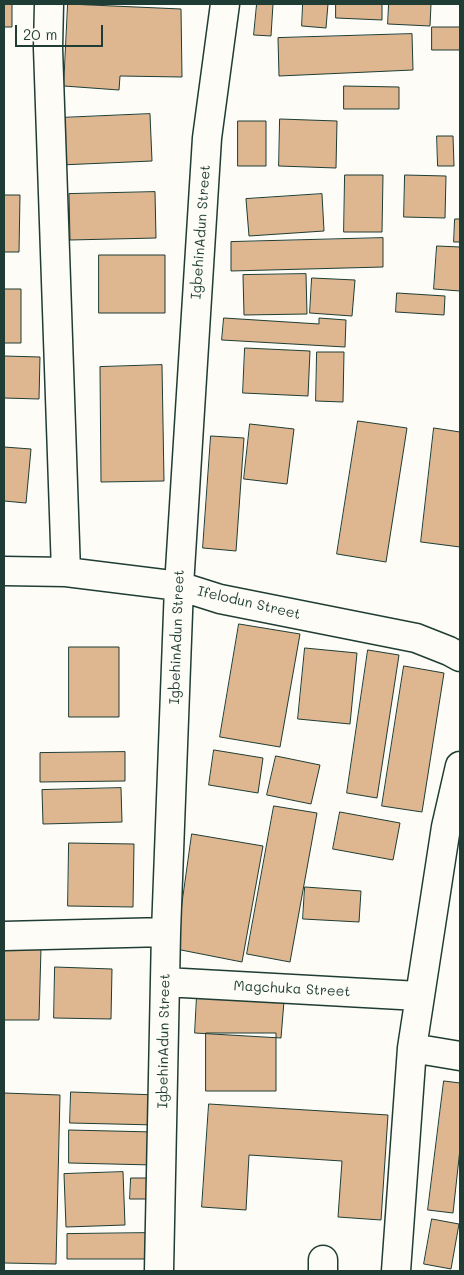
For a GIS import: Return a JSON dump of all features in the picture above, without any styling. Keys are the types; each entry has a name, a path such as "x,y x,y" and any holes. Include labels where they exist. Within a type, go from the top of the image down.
{"street":[{"path":"49,4 48,48 66,572"},
{"name":"IgbehinAdun Street","path":"159,1271 166,932 179,586 207,138 225,4"},
{"name":"Ifelodun Street","path":"4,571 66,572 179,586 220,599 416,638 460,657"},
{"path":"396,1271 412,1048 446,827 460,766"},
{"path":"4,936 166,932"},
{"name":"Magchuka Street","path":"166,982 419,996"},
{"path":"412,1048 460,1056"}],"building":[{"path":"4,4 12,4 12,27 4,27"},
{"path":"68,4 181,9 182,77 120,76 119,90 64,86"},
{"path":"257,4 273,4 271,36 254,35"},
{"path":"303,4 328,4 326,28 302,26"},
{"path":"336,4 382,4 382,20 336,18"},
{"path":"389,4 431,4 430,26 388,24"},
{"path":"432,27 460,27 460,50 432,50"},
{"path":"412,34 413,70 279,76 278,38"},
{"path":"344,86 399,87 399,109 344,109"},
{"path":"150,114 152,161 60,165 58,118"},
{"path":"280,119 337,121 336,168 279,166"},
{"path":"238,121 266,121 266,166 238,166"},
{"path":"437,136 453,136 454,166 438,166"},
{"path":"345,175 383,175 382,232 344,232"},
{"path":"405,175 446,176 445,218 404,217"},
{"path":"155,192 156,238 70,240 69,194"},
{"path":"322,194 324,231 249,236 246,199"},
{"path":"4,195 20,195 19,252 4,252"},
{"path":"455,219 460,219 460,242 454,242"},
{"path":"383,238 383,267 231,271 231,242"},
{"path":"437,246 460,247 460,291 434,289"},
{"path":"99,255 165,255 165,313 99,313"},
{"path":"306,274 307,314 244,315 243,275"},
{"path":"312,278 355,280 352,316 310,313"},
{"path":"4,289 21,289 21,343 4,343"},
{"path":"397,293 445,296 444,315 396,312"},
{"path":"224,318 319,324 319,318 346,320 345,347 222,340"},
{"path":"245,348 310,351 308,396 243,393"},
{"path":"317,352 344,352 343,402 316,401"},
{"path":"4,356 40,357 39,399 4,398"},
{"path":"162,365 164,481 101,482 100,367"},
{"path":"358,421 407,428 386,562 337,554"},
{"path":"250,424 294,429 287,484 244,479"},
{"path":"434,428 460,432 460,547 421,542"},
{"path":"211,436 244,438 236,551 203,548"},
{"path":"4,447 31,449 26,503 4,501"},
{"path":"239,624 300,634 280,747 220,737"},
{"path":"69,647 119,647 119,717 69,717"},
{"path":"305,648 357,653 350,724 298,719"},
{"path":"368,650 399,655 377,798 347,793"},
{"path":"404,666 444,673 422,812 382,806"},
{"path":"214,750 263,758 258,793 209,785"},
{"path":"125,752 125,781 40,782 40,753"},
{"path":"276,756 320,765 311,804 267,795"},
{"path":"121,788 122,822 43,824 42,790"},
{"path":"274,806 317,813 290,962 247,954"},
{"path":"340,812 400,823 393,860 333,849"},
{"path":"192,834 263,846 242,962 176,949"},
{"path":"69,843 134,844 133,907 68,906"},
{"path":"305,887 361,891 359,922 303,919"},
{"path":"4,947 41,948 39,1020 4,1020"},
{"path":"55,967 112,969 111,1019 54,1018"},
{"path":"197,995 284,1001 281,1038 195,1033"},
{"path":"206,1033 276,1033 276,1091 206,1091"},
{"path":"444,1081 460,1083 460,1149 453,1213 428,1210"},
{"path":"71,1092 158,1095 157,1125 70,1123"},
{"path":"4,1093 60,1095 56,1264 4,1263"},
{"path":"209,1104 388,1115 381,1220 338,1217 342,1161 249,1155 246,1210 202,1207"},
{"path":"69,1130 154,1132 153,1165 69,1163"},
{"path":"123,1172 125,1225 66,1227 64,1174"},
{"path":"131,1178 157,1178 157,1199 130,1199"},
{"path":"432,1219 459,1224 451,1269 424,1264"},
{"path":"149,1233 149,1259 67,1259 67,1234"}]}
